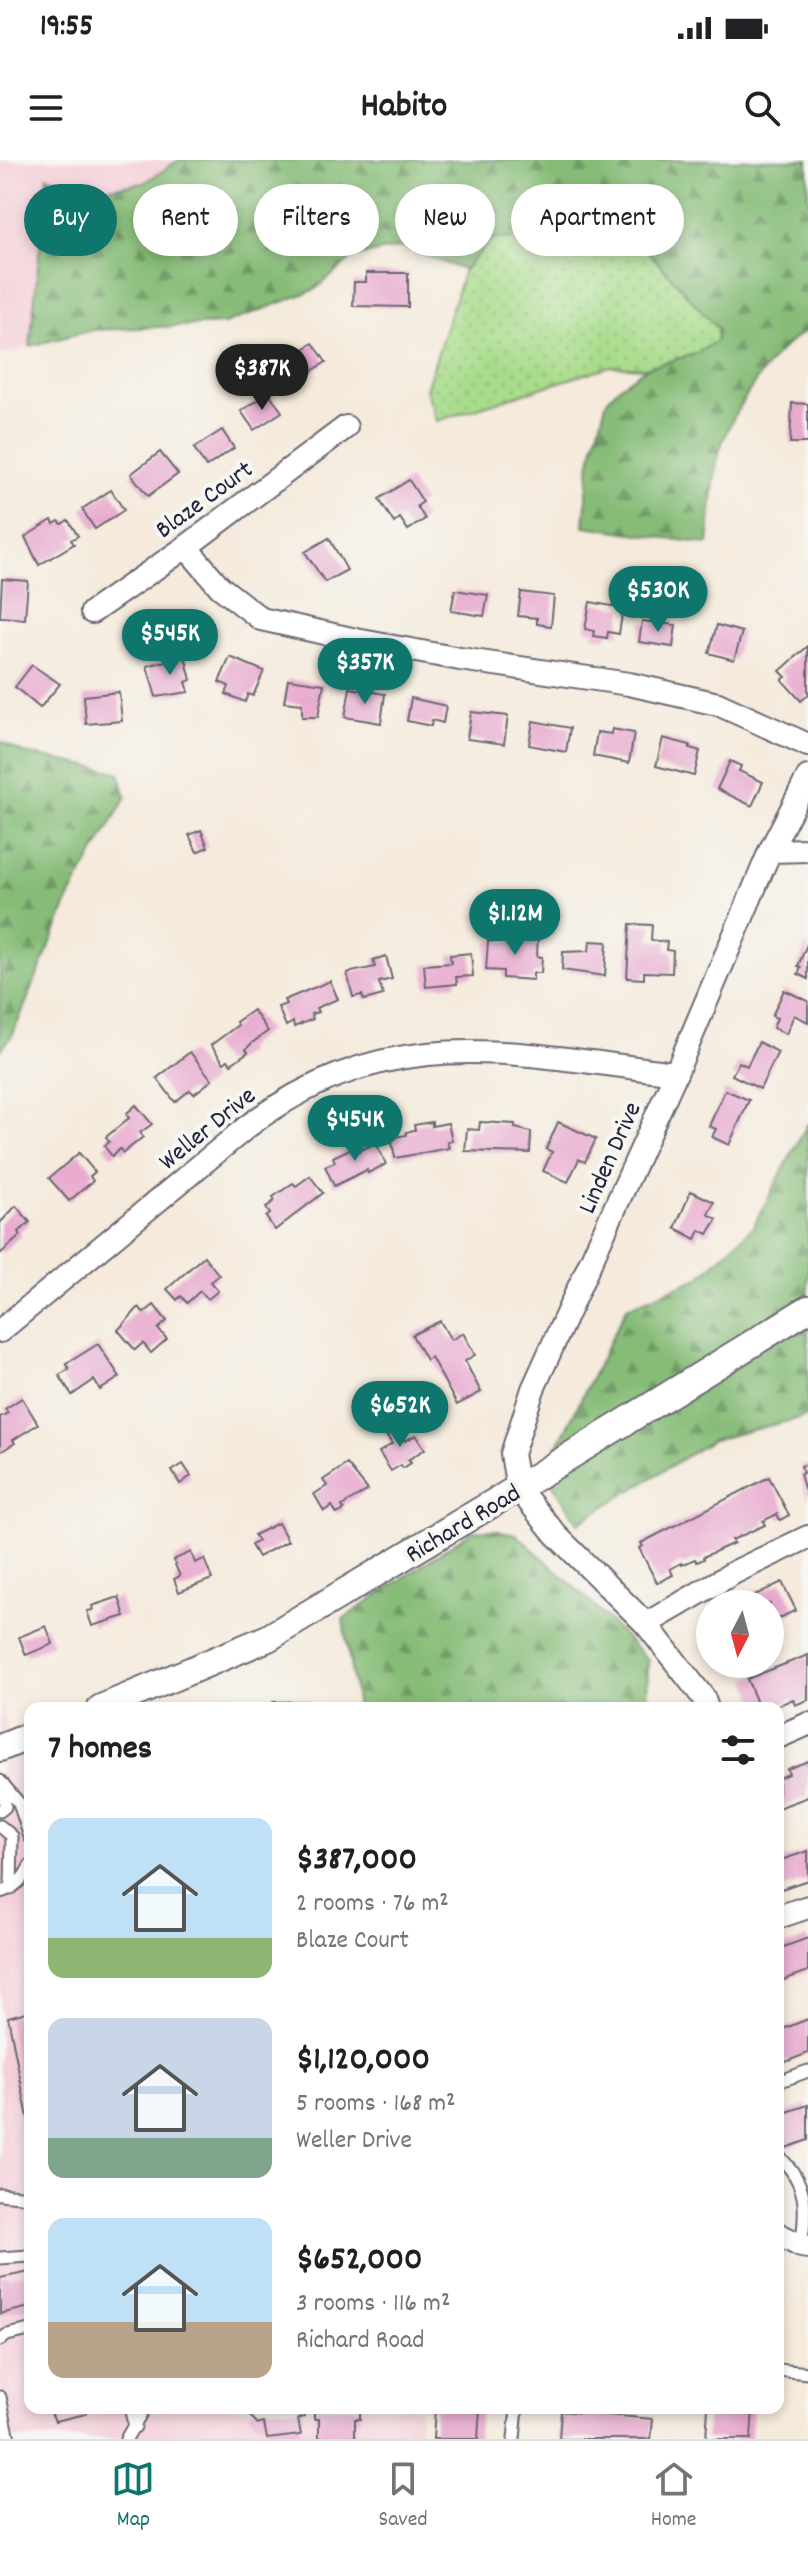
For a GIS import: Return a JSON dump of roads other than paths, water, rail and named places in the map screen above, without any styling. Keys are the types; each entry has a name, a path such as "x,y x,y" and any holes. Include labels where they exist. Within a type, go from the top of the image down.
{"street":[{"name":"Blaze Court","path":"92,612 186,547 346,427"},
{"path":"186,547 220,587 261,619 371,643 629,684 718,704 808,745"},
{"name":"Linden Drive","path":"518,1488 512,1454 533,1389 676,1073 770,851 808,777"},
{"path":"770,851 808,850"},
{"name":"Weller Drive","path":"0,1331 258,1119 307,1088 349,1070 393,1058 458,1051 502,1053 676,1073"},
{"name":"Richard Road","path":"115,1702 268,1638 808,1309"},
{"path":"518,1488 556,1535 646,1624 705,1702"},
{"path":"646,1624 735,1572 808,1537"},
{"path":"784,1734 808,1724"},
{"path":"0,1748 24,1738"},
{"path":"784,1915 808,1907"},
{"path":"784,2237 805,2247"}],"lane":[{"path":"0,1811 5,1807 2,1783"},
{"path":"2,1783 19,1803 24,1818"},
{"path":"0,1826 12,1836 5,1891"},
{"path":"5,1891 24,1874"},
{"path":"784,2080 808,2071"},
{"path":"784,2161 805,2196 805,2247"},
{"path":"0,2194 24,2196"},
{"path":"0,2258 24,2256"},
{"path":"0,2340 24,2331"},
{"path":"784,2371 808,2373"},
{"path":"0,2397 9,2439"},
{"path":"132,2414 135,2427"},
{"path":"126,2439 141,2414"},
{"path":"514,2439 516,2414"}]}
